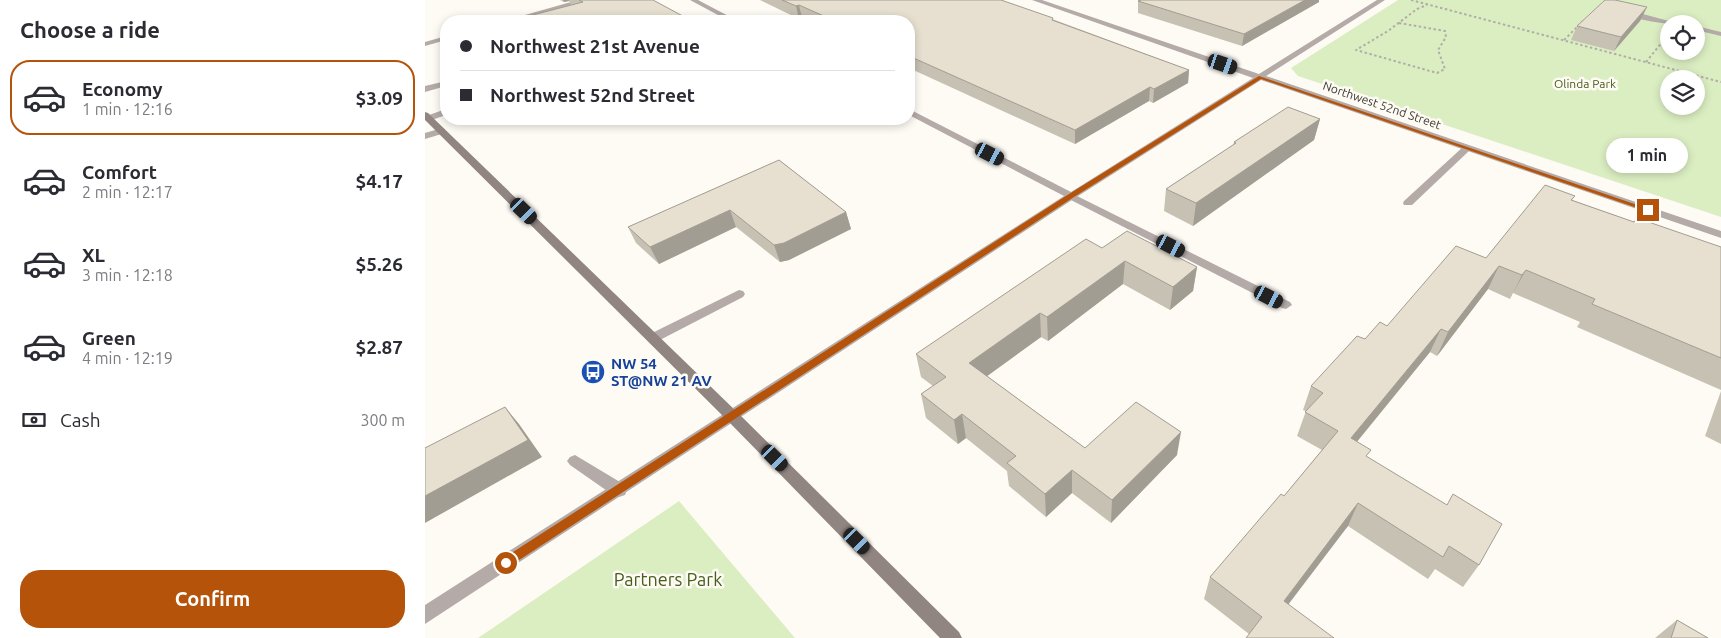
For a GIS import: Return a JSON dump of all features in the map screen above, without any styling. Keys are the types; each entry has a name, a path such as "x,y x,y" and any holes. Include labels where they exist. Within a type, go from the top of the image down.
{"main road":[{"path":"427,117 733,417 953,638"}],"street":[{"path":"530,15 586,0"},
{"path":"693,0 722,15"},
{"name":"Northwest 52nd Street","path":"1035,0 1721,235"},
{"path":"425,615 1071,196 1261,77 1379,0"},
{"path":"1613,0 1611,2 1626,12 1660,20"},
{"path":"1705,31 1721,34"},
{"path":"425,44 440,40"},
{"path":"425,89 440,85"},
{"path":"427,117 440,114"},
{"path":"915,115 1286,305"},
{"path":"425,136 442,131"},
{"path":"1408,203 1467,148"},
{"path":"653,338 739,294"},
{"path":"575,462 619,490"}],"path":[{"path":"1411,0 1721,82"},
{"path":"1399,23 1445,31 1446,37 1438,50 1445,69 1437,73 1421,70 1356,50 1427,4"},
{"path":"1563,40 1585,20"},
{"path":"1646,62 1660,46"}],"green space":[{"name":"Olinda Park","path":"1398,0 1721,0 1721,217 1298,76 1291,68"},
{"name":"Partners Park","path":"679,501 795,638 478,638"}],"building":[{"path":"579,0 653,0 681,15 533,15 583,2"},
{"path":"782,0 1001,0 1189,70 1154,89 1150,87 1075,130 915,59 915,15 822,15 799,5 796,6"},
{"path":"1305,0 1244,34 1138,1"},
{"path":"1605,0 1615,0 1647,7 1621,37 1577,26"},
{"path":"1288,107 1320,119 1196,203 1166,189 1236,143 1234,142"},
{"path":"779,160 846,212 784,243 774,245 730,210 650,247 628,227"},
{"path":"1545,185 1575,196 1571,200 1634,222 1637,218 1721,247 1721,358 1592,304 1595,299 1526,270 1522,275 1499,266 1448,332 1441,329 1351,438 1371,450 1366,456 1447,505 1453,494 1502,524 1479,565 1449,546 1443,557 1358,503 1284,601 1334,638 1246,638 1262,617 1210,577 1281,494 1284,496 1338,431 1305,412 1323,393 1311,386 1357,336 1365,339 1380,322 1387,326 1456,246 1486,258"},
{"path":"1127,231 1197,267 1173,287 1125,261 1047,317 1040,313 969,363 1085,448 1136,402 1181,432 1112,500 1072,470 1045,494 1007,463 1016,456 962,414 954,420 921,394 946,377 916,354 1086,239 1102,248"},
{"path":"505,407 528,440 425,496 425,448"},
{"path":"1677,620 1708,638 1671,638"}],"place":[{"name":"NW 54 ST@NW 21 AV","path":"593,372"}],"route":[{"path":"506,563 1071,196 1261,77 1648,210"}]}
